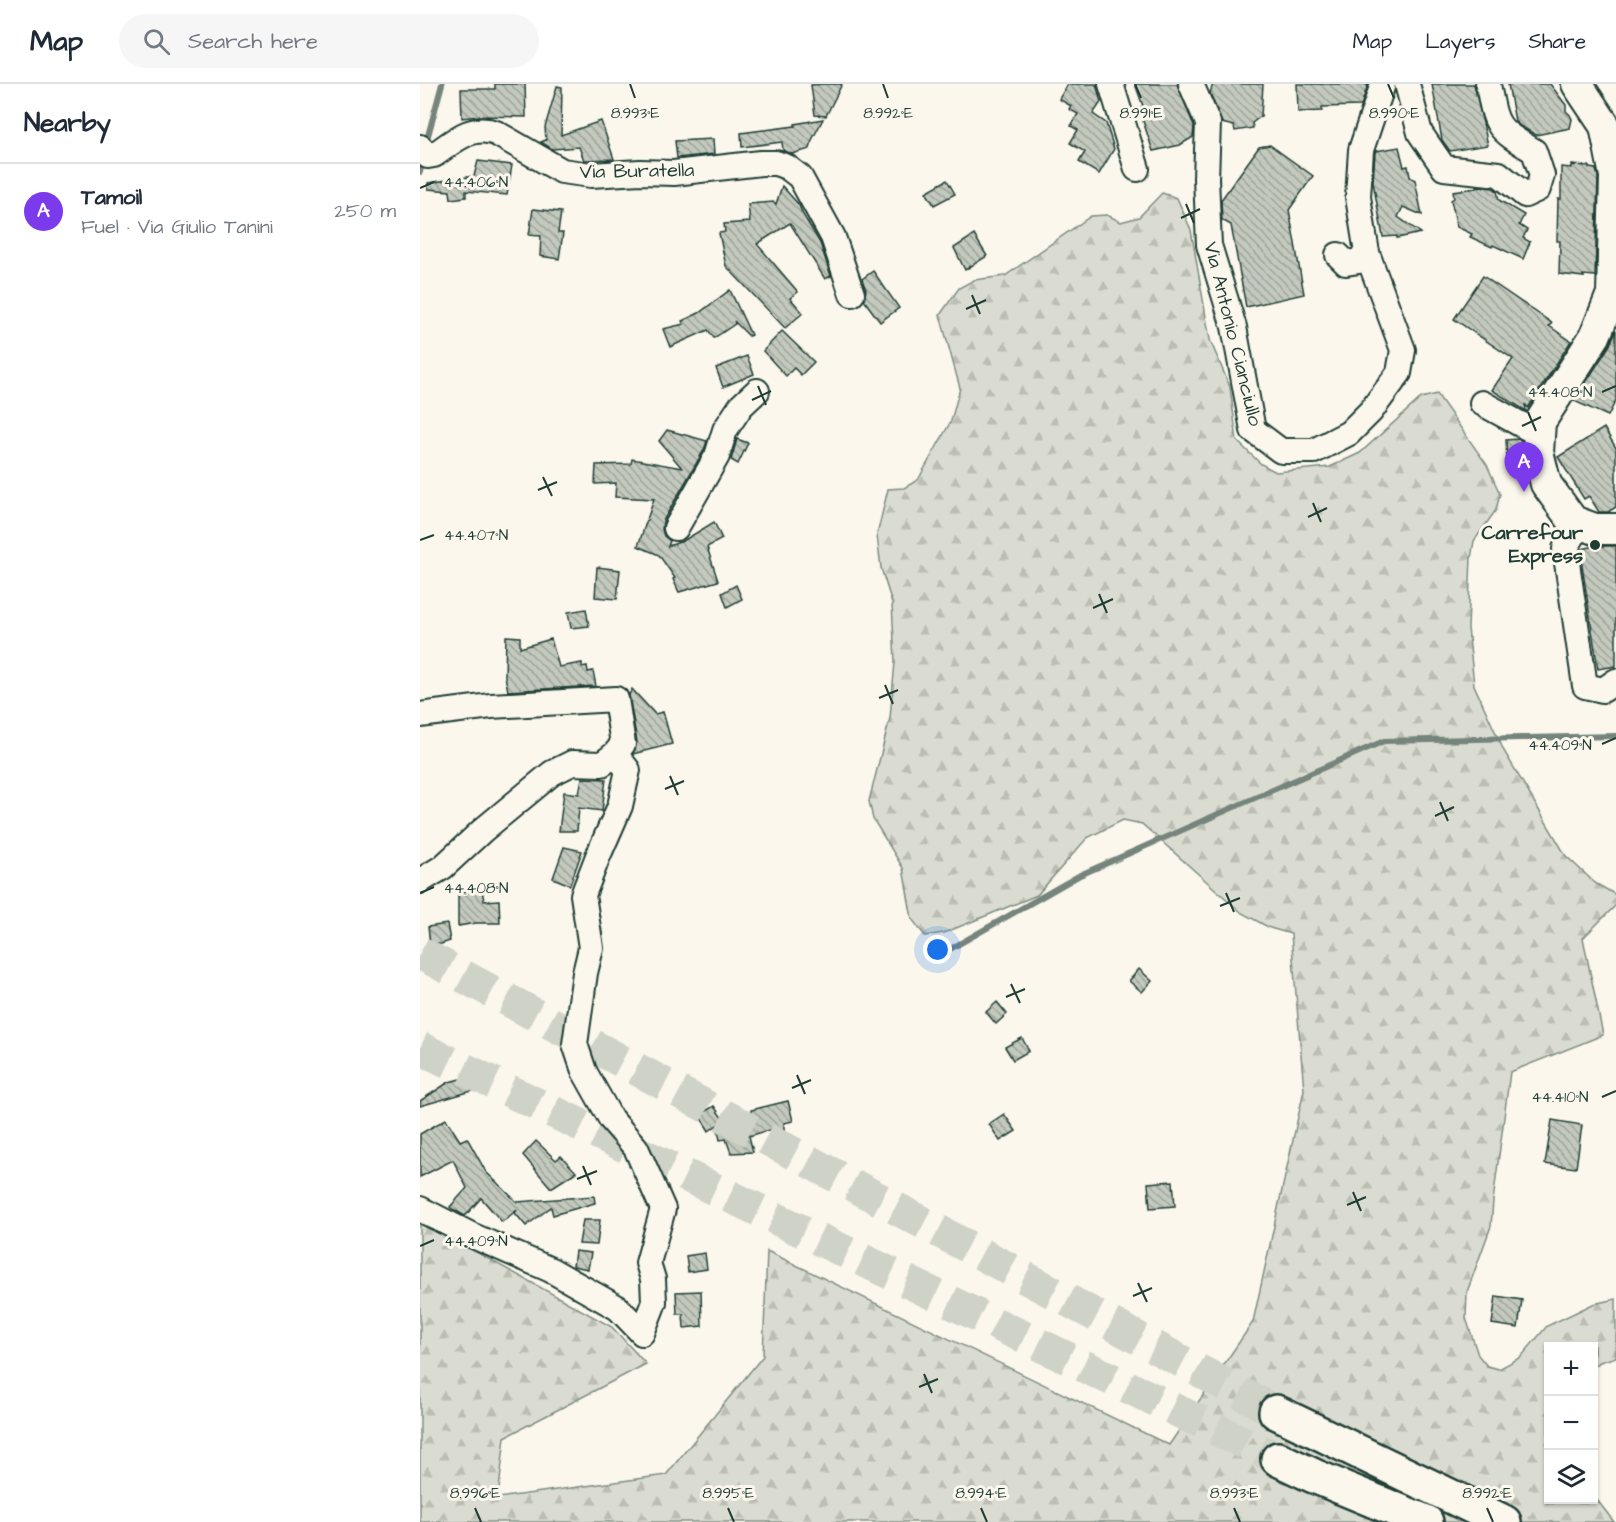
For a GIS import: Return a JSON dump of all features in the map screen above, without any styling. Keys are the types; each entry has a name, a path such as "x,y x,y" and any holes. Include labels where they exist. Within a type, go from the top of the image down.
{"highway":[{"path":"1276,1412 1504,1522"},
{"path":"1278,1459 1426,1522"}],"main road":[{"path":"1577,84 1605,126 1615,176 1612,294 1595,336 1540,422 1538,452 1546,484 1574,521 1595,529 1616,529"}],"street":[{"path":"1111,84 1137,169"},
{"name":"Via Antonio Cianciullo","path":"1191,84 1208,123 1206,178 1209,245 1234,327 1253,430 1281,451 1314,451 1349,433 1371,411 1399,373 1403,350 1367,253 1358,197 1361,150 1383,84"},
{"name":"Via Antonio Cianciullo","path":"1204,84 1218,135 1206,178"},
{"path":"1407,84 1420,133 1444,168 1499,174 1526,195 1538,189 1542,175 1534,151 1502,131 1494,115 1488,84"},
{"name":"Via Buratella","path":"420,147 428,156 434,155 469,132 486,130 562,171 591,175 640,172 674,173 761,163 776,164 800,177 833,237 852,294"},
{"path":"1338,255 1346,263 1359,261 1367,253"},
{"path":"676,528 717,456 725,430 741,406 757,391"},
{"path":"1482,403 1540,435"},
{"path":"1580,524 1565,549 1585,686 1603,690 1616,681"},
{"path":"420,715 491,706 616,699 623,744 602,764 572,763 552,772 443,867 420,881"},
{"path":"420,1209 471,1235 551,1270 618,1308 642,1333 654,1302 653,1279 648,1263 663,1209 636,1148 611,1119 584,1071 575,1044 585,973 591,948 583,895 620,806 628,770 615,754"}],"green space":[{"path":"1162,193 1177,198 1191,230 1210,340 1230,387 1237,441 1261,464 1276,472 1330,467 1360,453 1421,398 1437,394 1487,465 1500,494 1496,510 1474,541 1471,558 1468,628 1474,685 1504,751 1566,856 1595,883 1616,895 1616,905 1583,938 1603,1035 1510,1072 1491,1226 1467,1292 1466,1318 1478,1355 1487,1366 1499,1369 1521,1357 1547,1326 1593,1304 1616,1299 1616,1357 1598,1364 1598,1342 1544,1342 1544,1504 1598,1504 1598,1501 1614,1522 420,1522 420,1221 612,1327 646,1364 505,1437 498,1498 666,1475 763,1356 767,1251 1169,1445 1253,1322 1304,1090 1291,934 1270,928 1242,913 1142,824 1123,820 1087,838 1037,895 944,933 925,936 912,919 903,868 873,819 869,801 890,718 895,662 892,603 881,568 877,535 888,489 904,488 918,480 951,421 960,388 940,315 959,288 974,280 1005,276 1091,216 1107,215 1121,222 1139,217"}],"building":[{"path":"495,84 525,84 526,117 462,118 461,89 495,89"},
{"path":"842,84 826,116 815,115 811,85"},
{"path":"1068,84 1096,84 1101,102 1093,114 1106,123 1114,149 1099,174 1079,162 1085,152 1070,143 1078,130 1071,126 1078,114 1069,109 1071,106 1059,99"},
{"path":"1135,84 1177,84 1194,126 1193,137 1180,145 1153,151 1139,109 1143,106"},
{"path":"1213,84 1263,84 1261,116 1252,123 1253,128 1235,131 1234,126 1222,123 1210,93"},
{"path":"1297,84 1368,84 1361,106 1322,107 1322,111 1298,112"},
{"path":"1432,84 1474,84 1488,145 1450,151 1442,140"},
{"path":"1508,84 1550,84 1566,105 1566,111 1572,119 1570,128 1536,135 1520,126 1515,121"},
{"path":"557,86 562,87 561,135 601,121 614,159 584,160 579,147 552,149 541,142 546,140 545,127"},
{"path":"823,119 810,149 792,154 783,150 782,142 742,147 741,133 795,126 795,124"},
{"path":"713,139 714,154 677,158 675,141"},
{"path":"1270,145 1313,176 1289,210 1304,294 1246,307 1231,225 1222,220 1221,200 1259,147"},
{"path":"1399,147 1404,167 1408,166 1410,177 1415,180 1422,215 1403,207 1398,217 1421,233 1397,238 1397,236 1383,237 1373,182 1375,153"},
{"path":"478,161 512,165 507,195 466,191 466,197 451,199 450,191 428,189 428,183 474,176"},
{"path":"1572,165 1589,166 1589,168 1596,169 1598,177 1595,276 1559,274 1560,241 1557,241 1561,167 1572,168"},
{"path":"947,180 955,194 934,205 926,192"},
{"path":"782,186 799,205 820,243 831,276 825,279 790,223 757,244 798,292 790,298 803,313 785,328 726,266 719,233 725,232 724,224 750,222 748,204 774,202 776,204"},
{"path":"1476,186 1493,188 1497,191 1499,200 1524,215 1519,225 1527,230 1523,238 1530,242 1523,259 1470,237 1472,234 1457,227 1451,200 1454,198 1453,191 1476,188"},
{"path":"533,209 561,212 558,233 563,233 559,259 540,256 541,236 529,235"},
{"path":"974,235 987,256 965,270 954,248"},
{"path":"873,271 899,308 880,322 864,300 866,290 862,279"},
{"path":"1483,276 1552,323 1549,326 1571,341 1528,408 1525,404 1526,411 1492,390 1513,359 1454,319"},
{"path":"730,290 751,335 749,336 734,321 735,324 714,338 708,330 670,347 663,329 684,324 682,321 699,313"},
{"path":"1616,330 1616,400 1608,416 1574,401 1610,345"},
{"path":"782,331 814,362 801,375 794,368 786,376 763,351"},
{"path":"747,356 754,374 723,387 716,368"},
{"path":"1604,428 1616,448 1616,507 1608,512 1599,512 1589,496 1584,499 1558,457"},
{"path":"667,430 707,441 663,521 664,536 670,541 668,546 683,541 714,522 722,539 707,547 718,581 679,592 673,579 675,578 659,555 638,546 654,499 615,497 616,483 595,484 596,465 631,464 632,459 682,468 659,441"},
{"path":"737,439 748,443 738,464 731,460"},
{"path":"1506,440 1521,441 1522,461 1507,461"},
{"path":"1595,546 1616,546 1616,666 1598,669 1580,552 1582,549"},
{"path":"597,567 620,570 617,599 595,597"},
{"path":"736,585 742,599 727,607 722,593"},
{"path":"586,609 589,626 571,628 568,612"},
{"path":"506,636 520,637 520,648 551,639 559,667 582,663 582,667 587,666 588,672 593,671 596,686 508,691 505,676"},
{"path":"632,689 655,714 663,712 672,744 633,754 637,742 629,695"},
{"path":"582,778 606,779 602,811 579,808 577,831 559,831 564,792 579,794"},
{"path":"564,847 582,851 570,885 553,878"},
{"path":"482,890 484,901 499,900 500,923 458,926 458,891"},
{"path":"447,924 450,941 430,944 428,927"},
{"path":"1139,969 1152,981 1142,992 1129,981"},
{"path":"997,1002 1007,1014 996,1024 986,1012"},
{"path":"1022,1038 1029,1051 1013,1060 1005,1047"},
{"path":"475,1075 479,1089 420,1106 420,1101 449,1082"},
{"path":"788,1101 793,1121 784,1123 784,1130 773,1129 749,1136 753,1152 731,1153 726,1139 720,1140 717,1125 709,1131 699,1115 714,1106 724,1121 751,1115 751,1110"},
{"path":"1004,1114 1016,1131 1000,1141 989,1124"},
{"path":"446,1119 460,1141 467,1138 486,1172 517,1202 594,1196 595,1203 553,1215 551,1207 526,1226 515,1213 517,1210 502,1222 481,1198 465,1216 452,1209 450,1207 467,1188 453,1160 420,1177 420,1134"},
{"path":"1552,1120 1582,1125 1576,1168 1545,1164"},
{"path":"536,1141 556,1160 561,1156 576,1172 551,1188 523,1155"},
{"path":"1173,1181 1175,1206 1150,1208 1148,1183"},
{"path":"583,1220 600,1220 597,1245 579,1244"},
{"path":"575,1251 591,1253 588,1269 573,1266"},
{"path":"705,1253 707,1269 688,1272 686,1256"},
{"path":"701,1291 702,1326 684,1328 683,1314 677,1314 676,1292"},
{"path":"1496,1296 1522,1300 1518,1328 1492,1324"}],"waterway":[{"path":"426,143 442,84"},
{"path":"420,172 423,158"},
{"path":"938,956 1080,875 1384,741 1616,736"}],"tunnel":[{"path":"420,953 1276,1412"},
{"path":"420,1048 1278,1459"}],"place":[{"name":"Tamoil","path":"1524,492"},
{"name":"Carrefour Express","path":"1595,545"}]}
